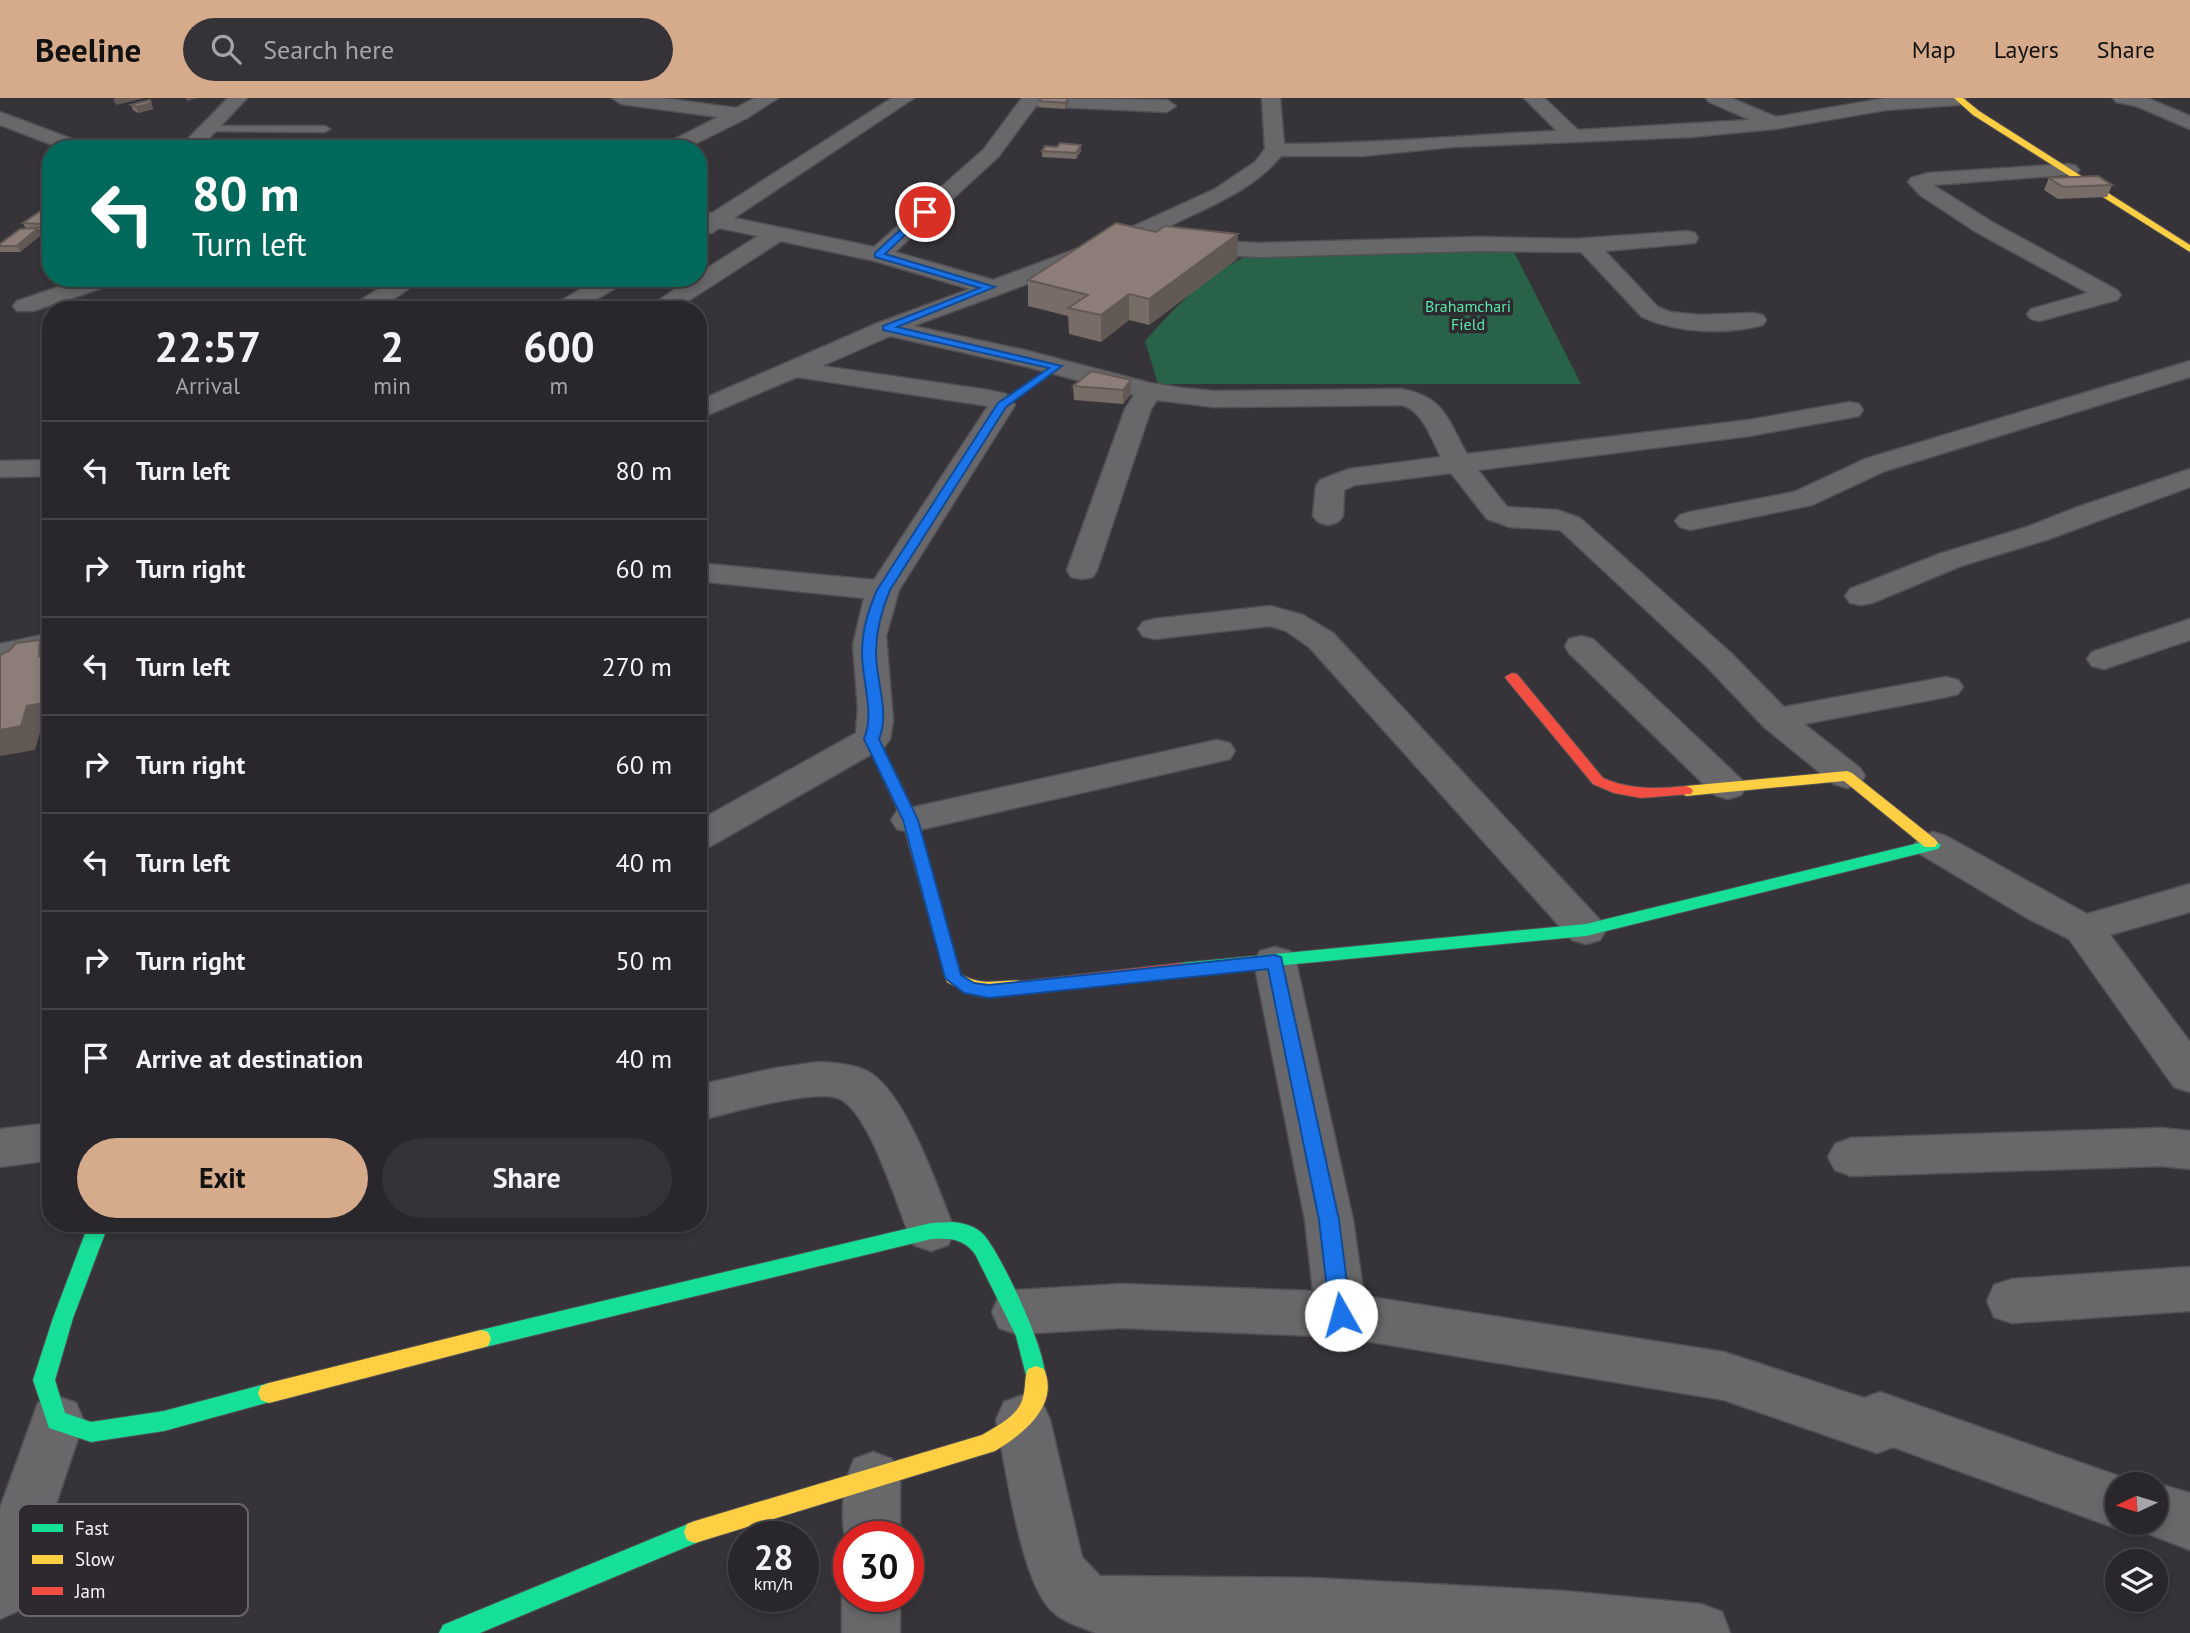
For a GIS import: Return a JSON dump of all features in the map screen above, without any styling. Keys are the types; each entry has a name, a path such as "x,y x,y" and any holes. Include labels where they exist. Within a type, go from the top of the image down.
{"street":[{"path":"196,140 238,98"},
{"path":"621,98 740,114"},
{"path":"688,140 769,98"},
{"path":"707,221 905,98"},
{"path":"707,407 887,328 990,287 1122,240 1222,193 1262,166 1275,150 1271,98"},
{"path":"1533,98 1570,132"},
{"path":"1715,98 1775,123"},
{"path":"1275,150 1362,150 1452,141 1690,131 1775,123 1866,102 1958,98 1976,113 2190,249"},
{"path":"879,255 991,153 1031,99 1167,106"},
{"path":"2132,100 2183,99"},
{"path":"2132,100 2190,122"},
{"path":"0,118 57,140"},
{"path":"2039,314 2109,295 1984,227 1927,191 1918,182 1928,179 2069,170"},
{"path":"707,223 777,234 879,255 990,287"},
{"path":"707,278 777,234"},
{"path":"1122,240 1262,250 1587,245 1687,238"},
{"path":"1587,245 1656,316 1680,322 1754,320"},
{"path":"42,303 15,313 44,287"},
{"path":"47,301 85,287"},
{"path":"375,301 398,287"},
{"path":"576,301 600,287"},
{"path":"671,301 693,287"},
{"path":"887,328 1030,386 1149,391 1214,399 1409,397 1429,411 1458,463 1497,513 1510,519 1557,519 1570,524 1719,660 1776,719 1933,845 2041,908 2083,929 2190,1075"},
{"path":"794,369 997,400 1030,386"},
{"path":"1690,521 1802,499 1875,465 2190,369"},
{"path":"707,831 872,739 877,727 869,638 871,621 883,590 1030,386"},
{"path":"1082,570 1138,410 1149,391"},
{"path":"1328,516 1330,486 1337,481 1458,463 1749,428 1850,410"},
{"path":"0,469 42,468"},
{"path":"1861,596 1950,560 2038,533 2190,478"},
{"path":"707,573 883,590"},
{"path":"1154,629 1270,616 1301,625 1321,640 1586,930"},
{"path":"2104,659 2190,629"},
{"path":"0,654 42,645"},
{"path":"1581,646 1728,787"},
{"path":"1512,677 1598,782 1614,791 1650,794 1847,776"},
{"path":"1776,719 1946,687"},
{"path":"872,739 910,820 953,978 970,989 989,991 1586,930 1933,845"},
{"path":"910,820 1217,751"},
{"path":"2083,929 2190,898"},
{"path":"1275,962 1329,1220 1341,1315"},
{"path":"707,1101 813,1081 852,1083 874,1100 931,1231"},
{"path":"0,1148 42,1142"},
{"path":"1851,1157 2161,1147 2190,1150"},
{"path":"57,1421 91,1432 164,1421 382,1363 931,1231 956,1229 978,1239 1017,1312 1033,1355 1037,1392 1032,1407 1023,1420 987,1444 709,1526 451,1633"},
{"path":"29,1504 57,1421 44,1380 63,1318 96,1232"},
{"path":"2012,1301 2190,1289"},
{"path":"1017,1312 1122,1306 1341,1315 1724,1376 1879,1423 2105,1498"},
{"path":"1023,1420 1055,1562 1063,1581 1078,1598 1098,1605 1215,1619 1312,1607 1563,1620 1702,1633"},
{"path":"872,1521 873,1478"},
{"path":"2168,1512 2190,1521"},
{"path":"0,1590 18,1537"},
{"path":"870,1633 871,1612"}],"lane":[{"path":"206,128 325,129"}],"green space":[{"name":"Brahamchari Field","path":"1510,244 1581,384 1158,384 1145,341 1197,288 1227,266 1261,250"}],"building":[{"path":"1042,98 1069,98 1065,103 1039,101"},
{"path":"150,100 151,103 136,107 131,105"},
{"path":"1060,143 1081,145 1076,153 1042,151 1045,146 1057,147"},
{"path":"2098,176 2112,185 2063,187 2049,178"},
{"path":"42,210 42,224 23,223"},
{"path":"1116,223 1156,232 1165,226 1238,234 1149,299 1129,294 1101,315 1068,308 1088,295 1028,280"},
{"path":"38,228 17,246 0,246 20,229"},
{"path":"1092,371 1131,380 1123,390 1073,386"},
{"path":"40,640 42,704 27,706 21,726 0,730 0,655 9,651 16,643"}],"traffic: fast":[{"path":"1181,969 1586,930 1933,845 1930,843"},
{"path":"481,1339 931,1231 953,1230 966,1233 982,1248 1026,1335 1036,1376"},
{"path":"96,1232 63,1318 44,1380 57,1421 91,1432 164,1421 269,1393"},
{"path":"451,1633 695,1532"}],"traffic: slow":[{"path":"1958,98 1976,113 2190,249"},
{"path":"872,739 910,820 953,978 978,989 1023,987"},
{"path":"1686,791 1847,776 1930,843"},
{"path":"269,1393 481,1339"},
{"path":"695,1532 987,1444 1024,1418 1033,1401 1036,1376"}],"traffic: jam":[{"path":"1512,677 1598,781 1630,792 1686,791"},
{"path":"1023,987 1181,969"}],"route":[{"path":"925,212 879,255 990,287 887,328 1057,366 1002,405 883,590 871,621 869,655 877,727 872,739 910,820 953,978 970,989 989,991 1190,968 1275,962 1329,1220 1341,1315"}]}
